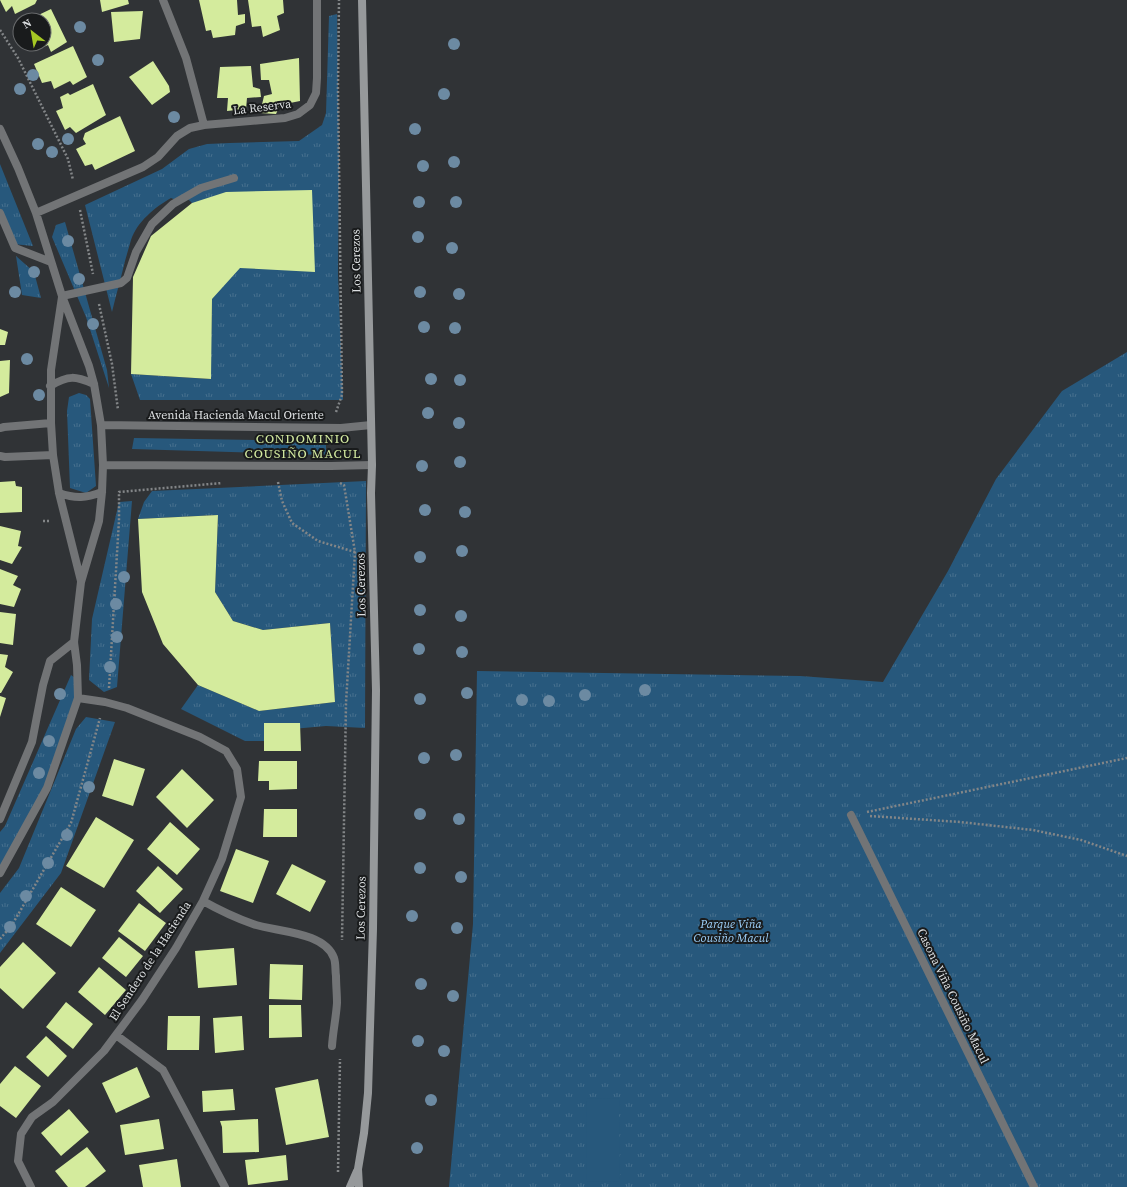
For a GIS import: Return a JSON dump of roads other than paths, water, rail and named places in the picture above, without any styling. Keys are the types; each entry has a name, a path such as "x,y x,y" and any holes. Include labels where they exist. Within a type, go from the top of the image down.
{"street":[{"path":"163,0 186,58 204,125"},
{"name":"La Reserva","path":"36,213 143,167 158,157 177,136 190,128 204,125 285,118 298,114 310,105 316,93 317,86 317,0"},
{"name":"Los Cerezos","path":"358,1187 358,1169 364,1133 368,1093 373,929 376,690 362,0"},
{"path":"0,129 36,213 62,296 89,366 94,384 101,426 103,465 99,521 81,582 74,642 77,665 78,698 46,788 0,873"},
{"path":"62,296 121,282 127,278 136,252 152,224 173,204 200,188 234,178"},
{"path":"0,213 15,248 51,262"},
{"path":"62,296 51,370 50,423 59,494 81,582"},
{"path":"50,386 62,379 72,377 94,384"},
{"path":"0,428 50,423"},
{"name":"Avenida Hacienda Macul Oriente","path":"101,426 341,428 371,425"},
{"path":"0,456 53,455"},
{"path":"103,465 372,465"},
{"path":"59,494 76,498 102,492"},
{"path":"0,819 32,742 43,684 50,661 74,642"},
{"name":"El Sendero de la Hacienda","path":"31,1187 18,1162 21,1134 32,1117 53,1102 104,1051 142,1000 176,948 203,901 222,859 241,797 237,769 226,751 200,737 127,708 105,702 78,698"},
{"name":"Casona Viña Cousiño Macul","path":"851,815 1034,1187"},
{"name":"El Sendero de la Hacienda","path":"203,901 254,924 286,930 307,936 331,951 336,967 337,997 332,1046"},
{"name":"El Sendero de la Hacienda","path":"116,1035 163,1070 225,1187"},
{"name":"Los Cerezos","path":"350,1187 358,1169"}],"district":[{"name":"CONDOMINIO COUSIÑO MACUL","path":"303,446"}],"park label":[{"name":"Parque Viña Cousiño Macul","path":"731,931"}]}
